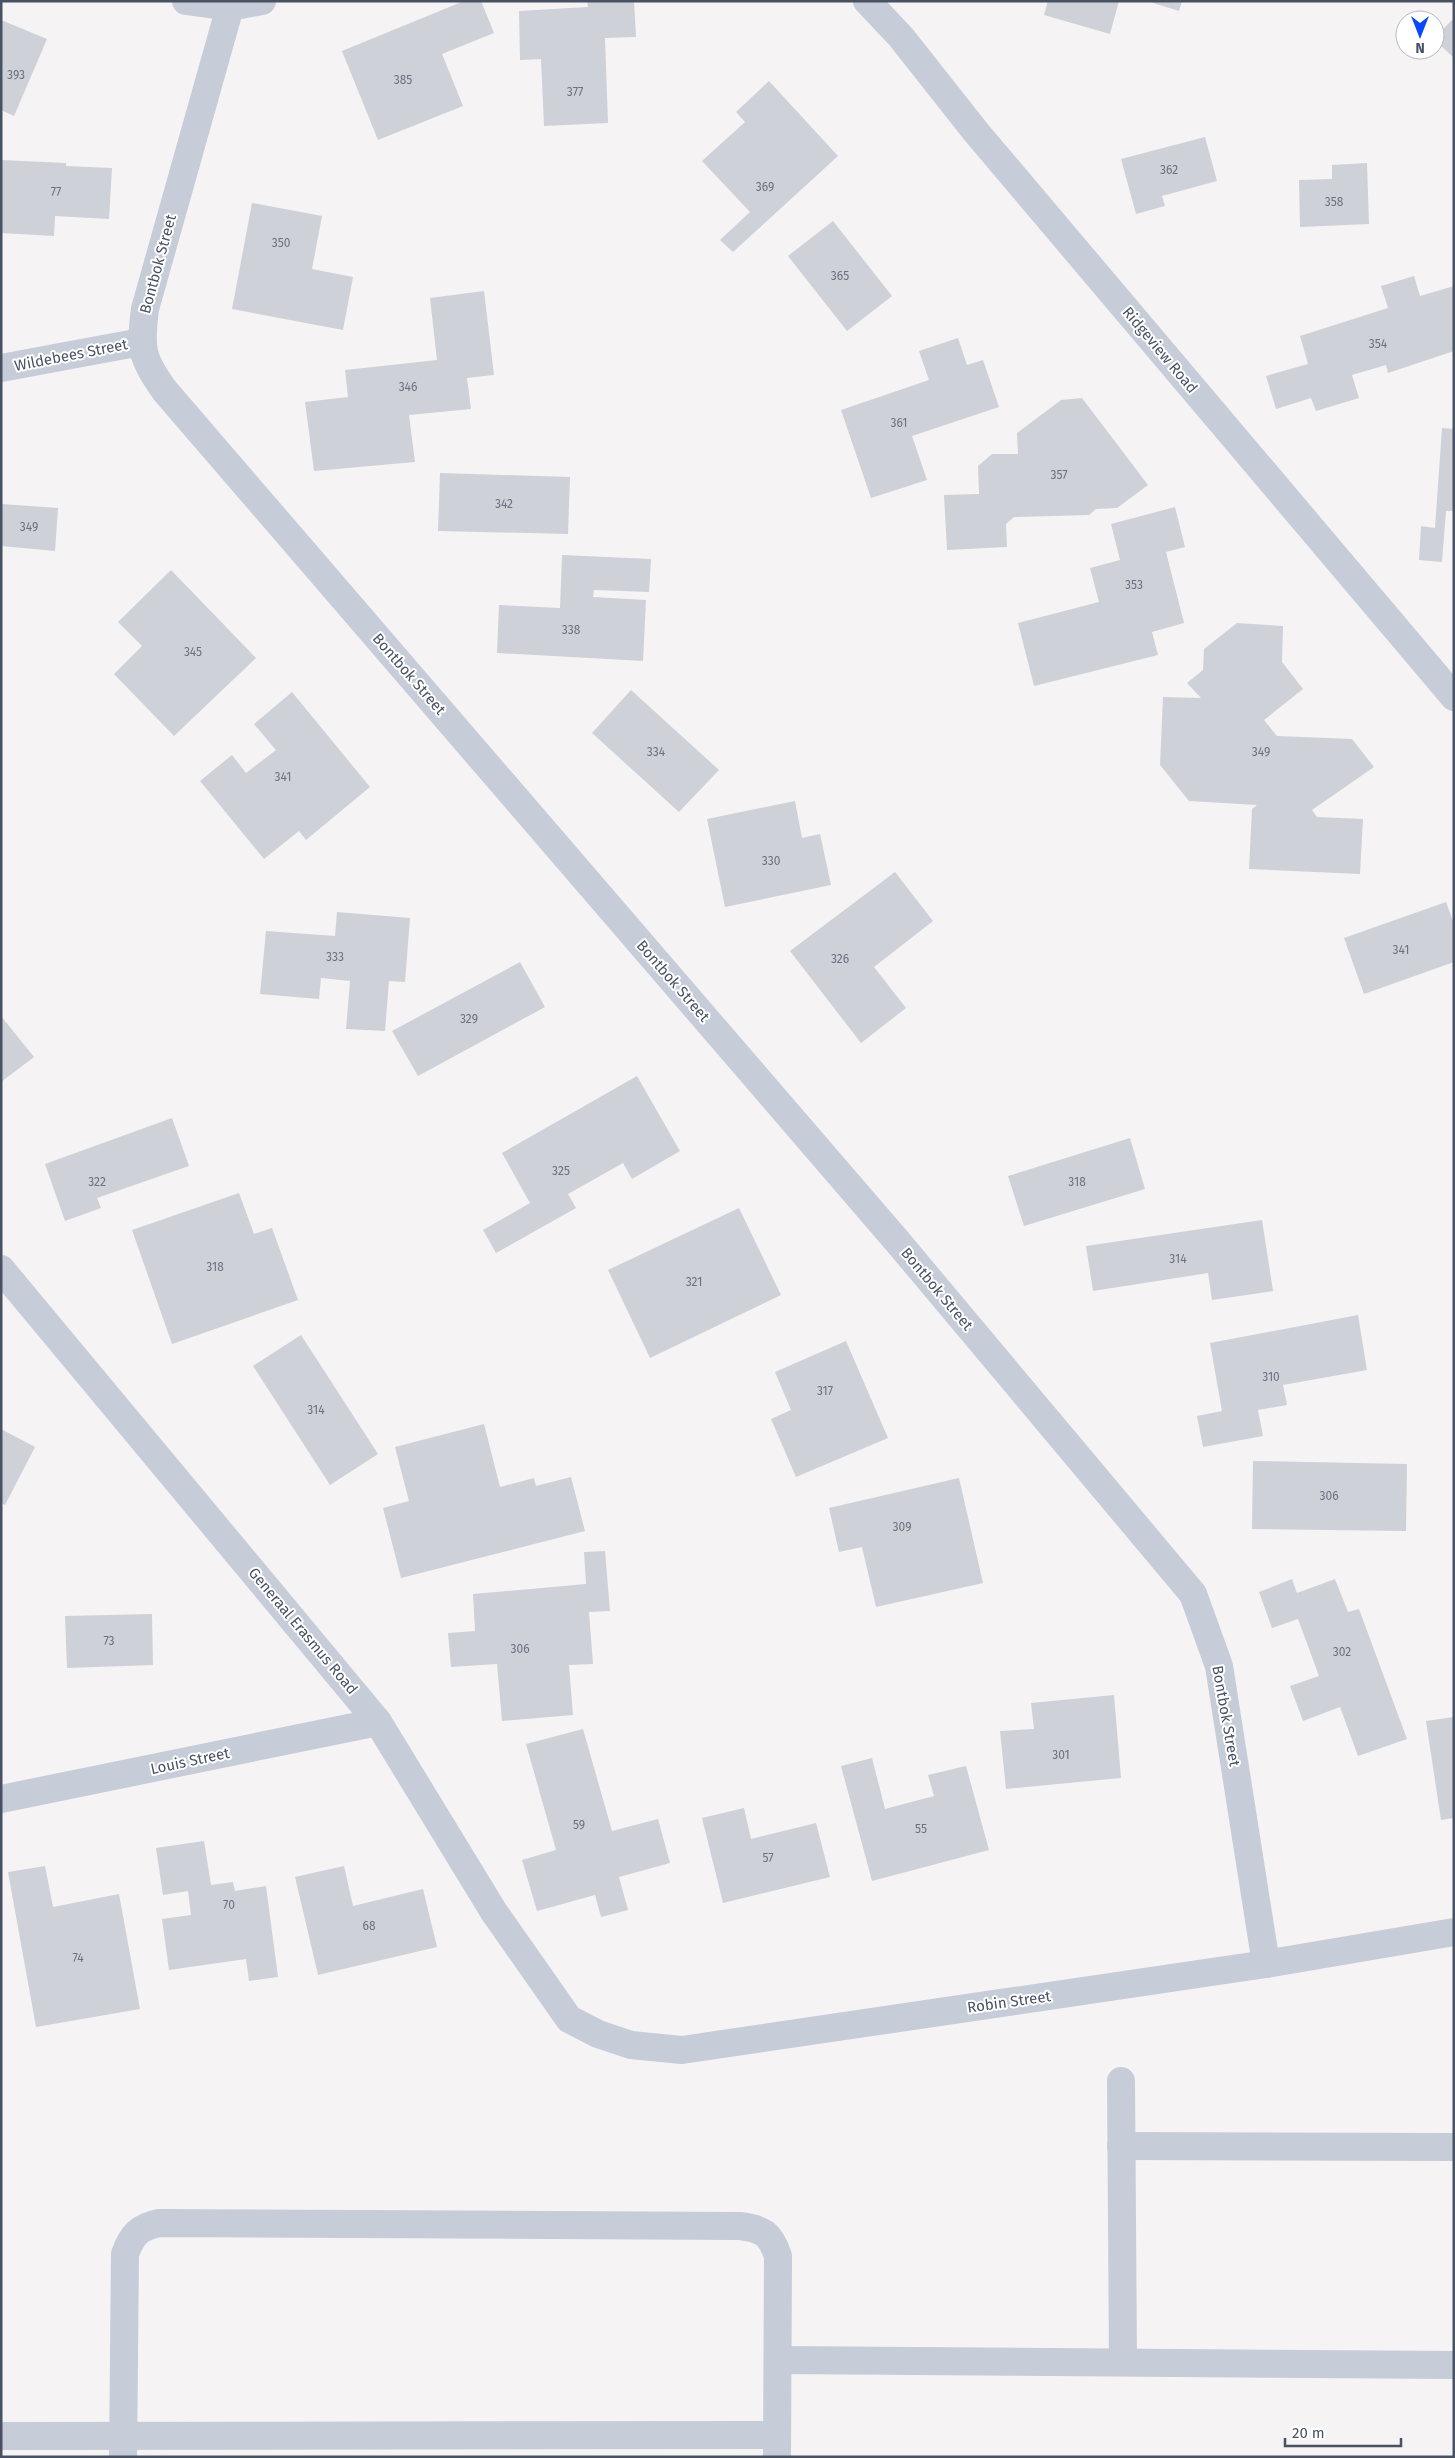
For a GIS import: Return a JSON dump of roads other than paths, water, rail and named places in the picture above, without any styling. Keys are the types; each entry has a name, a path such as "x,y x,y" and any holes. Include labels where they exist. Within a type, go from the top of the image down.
{"street":[{"path":"186,1 230,7 262,1"},
{"name":"Ridgeview Road","path":"867,1 901,37 976,132 1454,697"},
{"name":"Bontbok Street","path":"230,7 145,309 141,342 149,370 165,391 897,1240 1193,1594 1219,1666 1266,1964"},
{"name":"Wildebees Street","path":"1,368 141,342"},
{"name":"Generaal Erasmus Road","path":"1,1269 378,1722 494,1912 569,2019"},
{"name":"Louis Street","path":"1,1799 378,1722"},
{"name":"Robin Street","path":"569,2019 598,2034 631,2045 682,2050 1266,1964 1454,1932"},
{"path":"1121,2081 1122,2362"},
{"path":"1121,2146 1454,2147"},
{"path":"1,2436 123,2447 777,2446 778,2256 772,2240 758,2229 740,2226 159,2223 145,2225 131,2237 125,2254 123,2447"},
{"path":"778,2360 1454,2365"}]}
